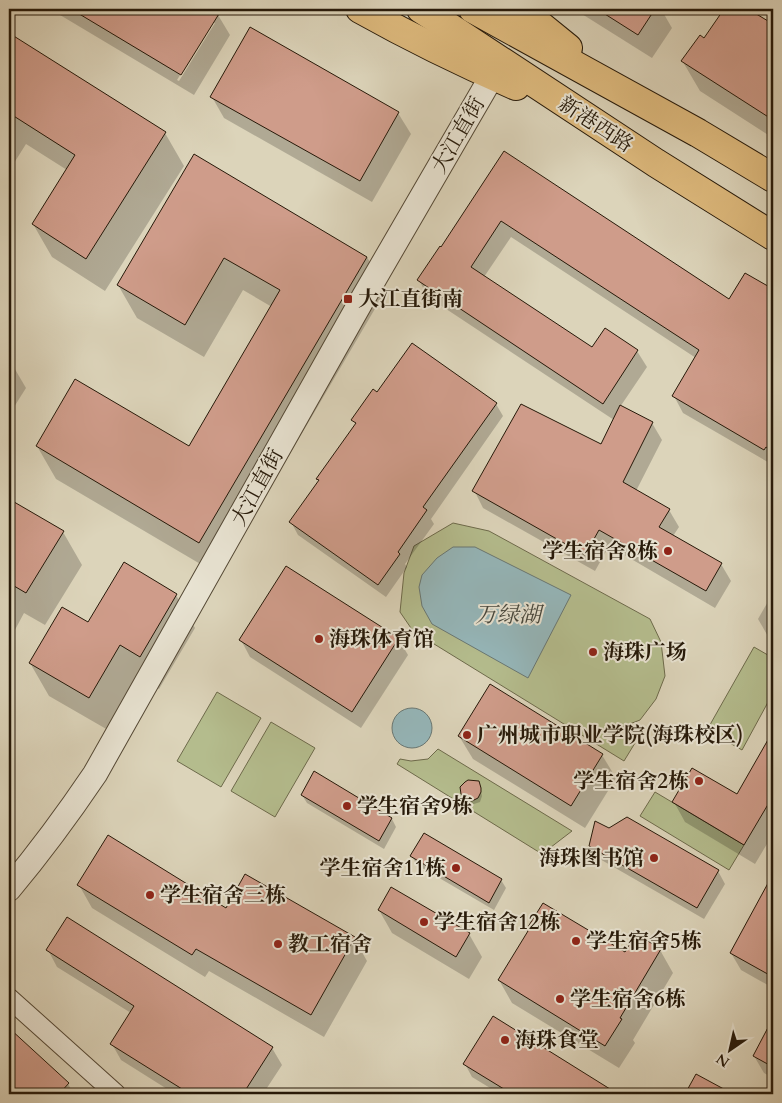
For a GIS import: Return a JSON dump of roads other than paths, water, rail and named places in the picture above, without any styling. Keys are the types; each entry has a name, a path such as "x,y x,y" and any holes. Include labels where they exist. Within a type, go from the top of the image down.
{"main road":[{"path":"360,9 492,76 584,116"},
{"name":"新港西路","path":"421,9 656,163 773,236"},
{"name":"新港西路","path":"473,9 698,133 773,178"},
{"path":"520,9 611,85"}],"street":[{"name":"大江直街","path":"9,889 61,824 98,770 357,309 492,76"},
{"path":"9,998 116,1094"}],"water":[{"name":"万绿湖","path":"453,547 475,547 571,595 528,678 432,624 422,606 419,587 422,575 437,558"},
{"path":"416,708 423,711 429,717 432,728 431,736 423,745 416,748 408,748 401,745 393,736 392,724 395,717 404,709"}],"place":[{"name":"大江直街南","path":"348,299"},
{"name":"学生宿舍8栋","path":"668,551"},
{"name":"海珠体育馆","path":"319,639"},
{"name":"海珠广场","path":"593,652"},
{"name":"广州城市职业学院(海珠校区)","path":"467,735"},
{"name":"学生宿舍2栋","path":"699,781"},
{"name":"学生宿舍9栋","path":"347,806"},
{"name":"海珠图书馆","path":"654,858"},
{"name":"学生宿舍11栋","path":"456,868"},
{"name":"学生宿舍三栋","path":"150,895"},
{"name":"学生宿舍12栋","path":"424,922"},
{"name":"学生宿舍5栋","path":"576,941"},
{"name":"教工宿舍","path":"278,944"},
{"name":"学生宿舍6栋","path":"560,999"},
{"name":"海珠食堂","path":"505,1040"}]}
